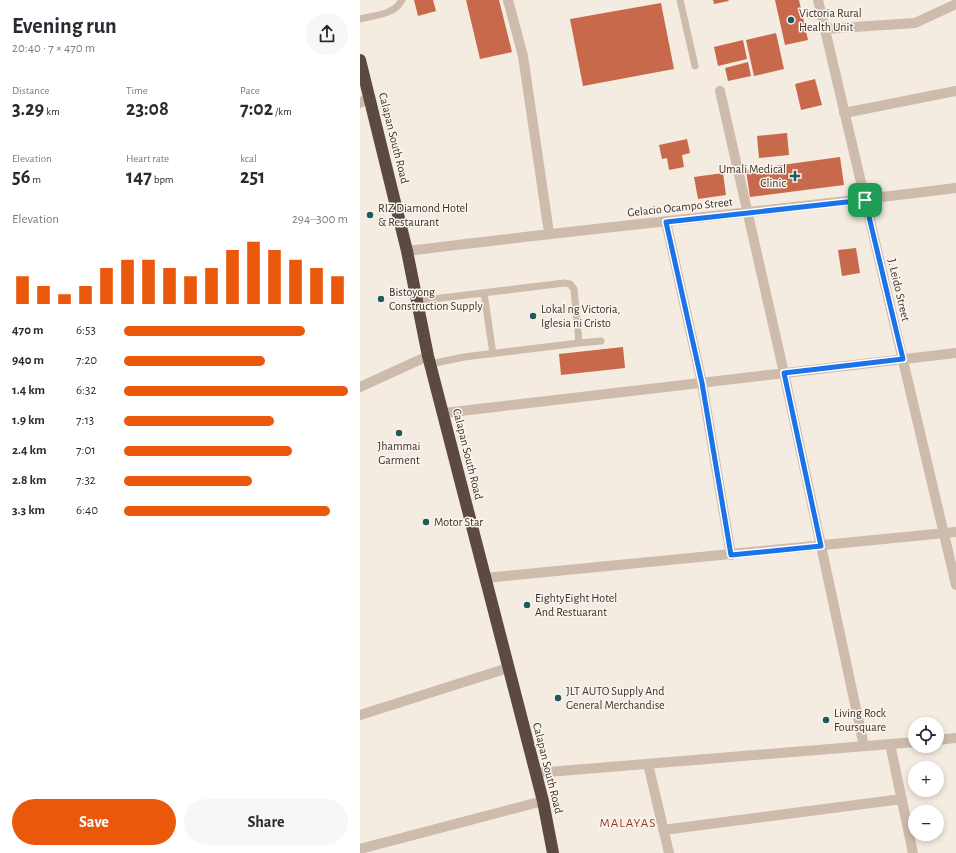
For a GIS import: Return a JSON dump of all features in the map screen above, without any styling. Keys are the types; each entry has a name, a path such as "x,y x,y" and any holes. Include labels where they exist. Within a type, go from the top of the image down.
{"highway":[{"name":"Calapan South Road","path":"360,60 365,100 407,251 429,360 444,413 543,801 553,853"}],"street":[{"path":"508,0 523,56 549,233"},
{"name":"J. Leido Street","path":"818,0 956,585"},
{"path":"824,29 915,23 956,4"},
{"path":"720,91 784,373 864,746"},
{"path":"844,113 956,91"},
{"name":"Gelacio Ocampo Street","path":"407,251 549,233 748,213 956,188"},
{"path":"666,222 702,383 731,555"},
{"path":"444,413 956,353"},
{"path":"360,387 429,360"},
{"path":"485,578 956,532"},
{"path":"360,714 508,668"},
{"path":"944,739 956,738"},
{"path":"536,774 908,743"},
{"path":"890,744 913,853"},
{"path":"648,764 669,853"},
{"path":"663,830 902,799"},
{"path":"360,849 543,801"}],"lane":[{"path":"360,19 391,11 396,8 402,0"},
{"path":"680,0 695,66"},
{"path":"417,301 564,283 570,284 574,289 579,342"},
{"path":"484,293 493,354"},
{"path":"429,360 493,354 579,342 601,341"}],"building":[{"path":"414,0 433,0 436,11 418,16"},
{"path":"466,0 499,0 512,52 480,59"},
{"path":"713,0 728,0 729,1 714,4"},
{"name":"Victoria Rural Health Unit","path":"775,0 799,0 808,40 785,45"},
{"path":"661,3 674,69 583,86 570,19"},
{"path":"776,33 784,69 754,76 746,40"},
{"path":"743,40 747,59 718,66 714,47"},
{"path":"748,62 751,76 728,81 725,68"},
{"path":"815,79 822,105 801,110 795,84"},
{"path":"787,133 789,155 759,158 757,136"},
{"path":"687,139 690,153 682,155 684,167 669,170 667,158 662,159 659,145"},
{"name":"Umali Medical Clinic","path":"840,157 844,185 750,197 746,170"},
{"path":"723,173 726,195 698,199 694,177"},
{"path":"856,248 860,273 842,276 838,250"},
{"path":"623,347 625,368 561,375 559,354"}],"place":[{"name":"Victoria Rural Health Unit","path":"791,20"},
{"name":"Umali Medical Clinic","path":"795,176"},
{"name":"RIZ Diamond Hotel & Restaurant","path":"370,215"},
{"name":"Bistoyong Construction Supply","path":"381,299"},
{"name":"Lokal ng Victoria, Iglesia ni Cristo","path":"533,316"},
{"name":"Jhammai Garment","path":"399,433"},
{"name":"Motor Star","path":"426,522"},
{"name":"EightyEight Hotel And Restuarant","path":"527,605"},
{"name":"JLT AUTO Supply And General Merchandise","path":"558,698"},
{"name":"Living Rock Foursquare","path":"826,720"}],"district":[{"name":"MALAYAS","path":"628,823"}],"route":[{"path":"865,200 903,359 784,373 821,546 731,555 702,383 666,222 865,200"}]}
